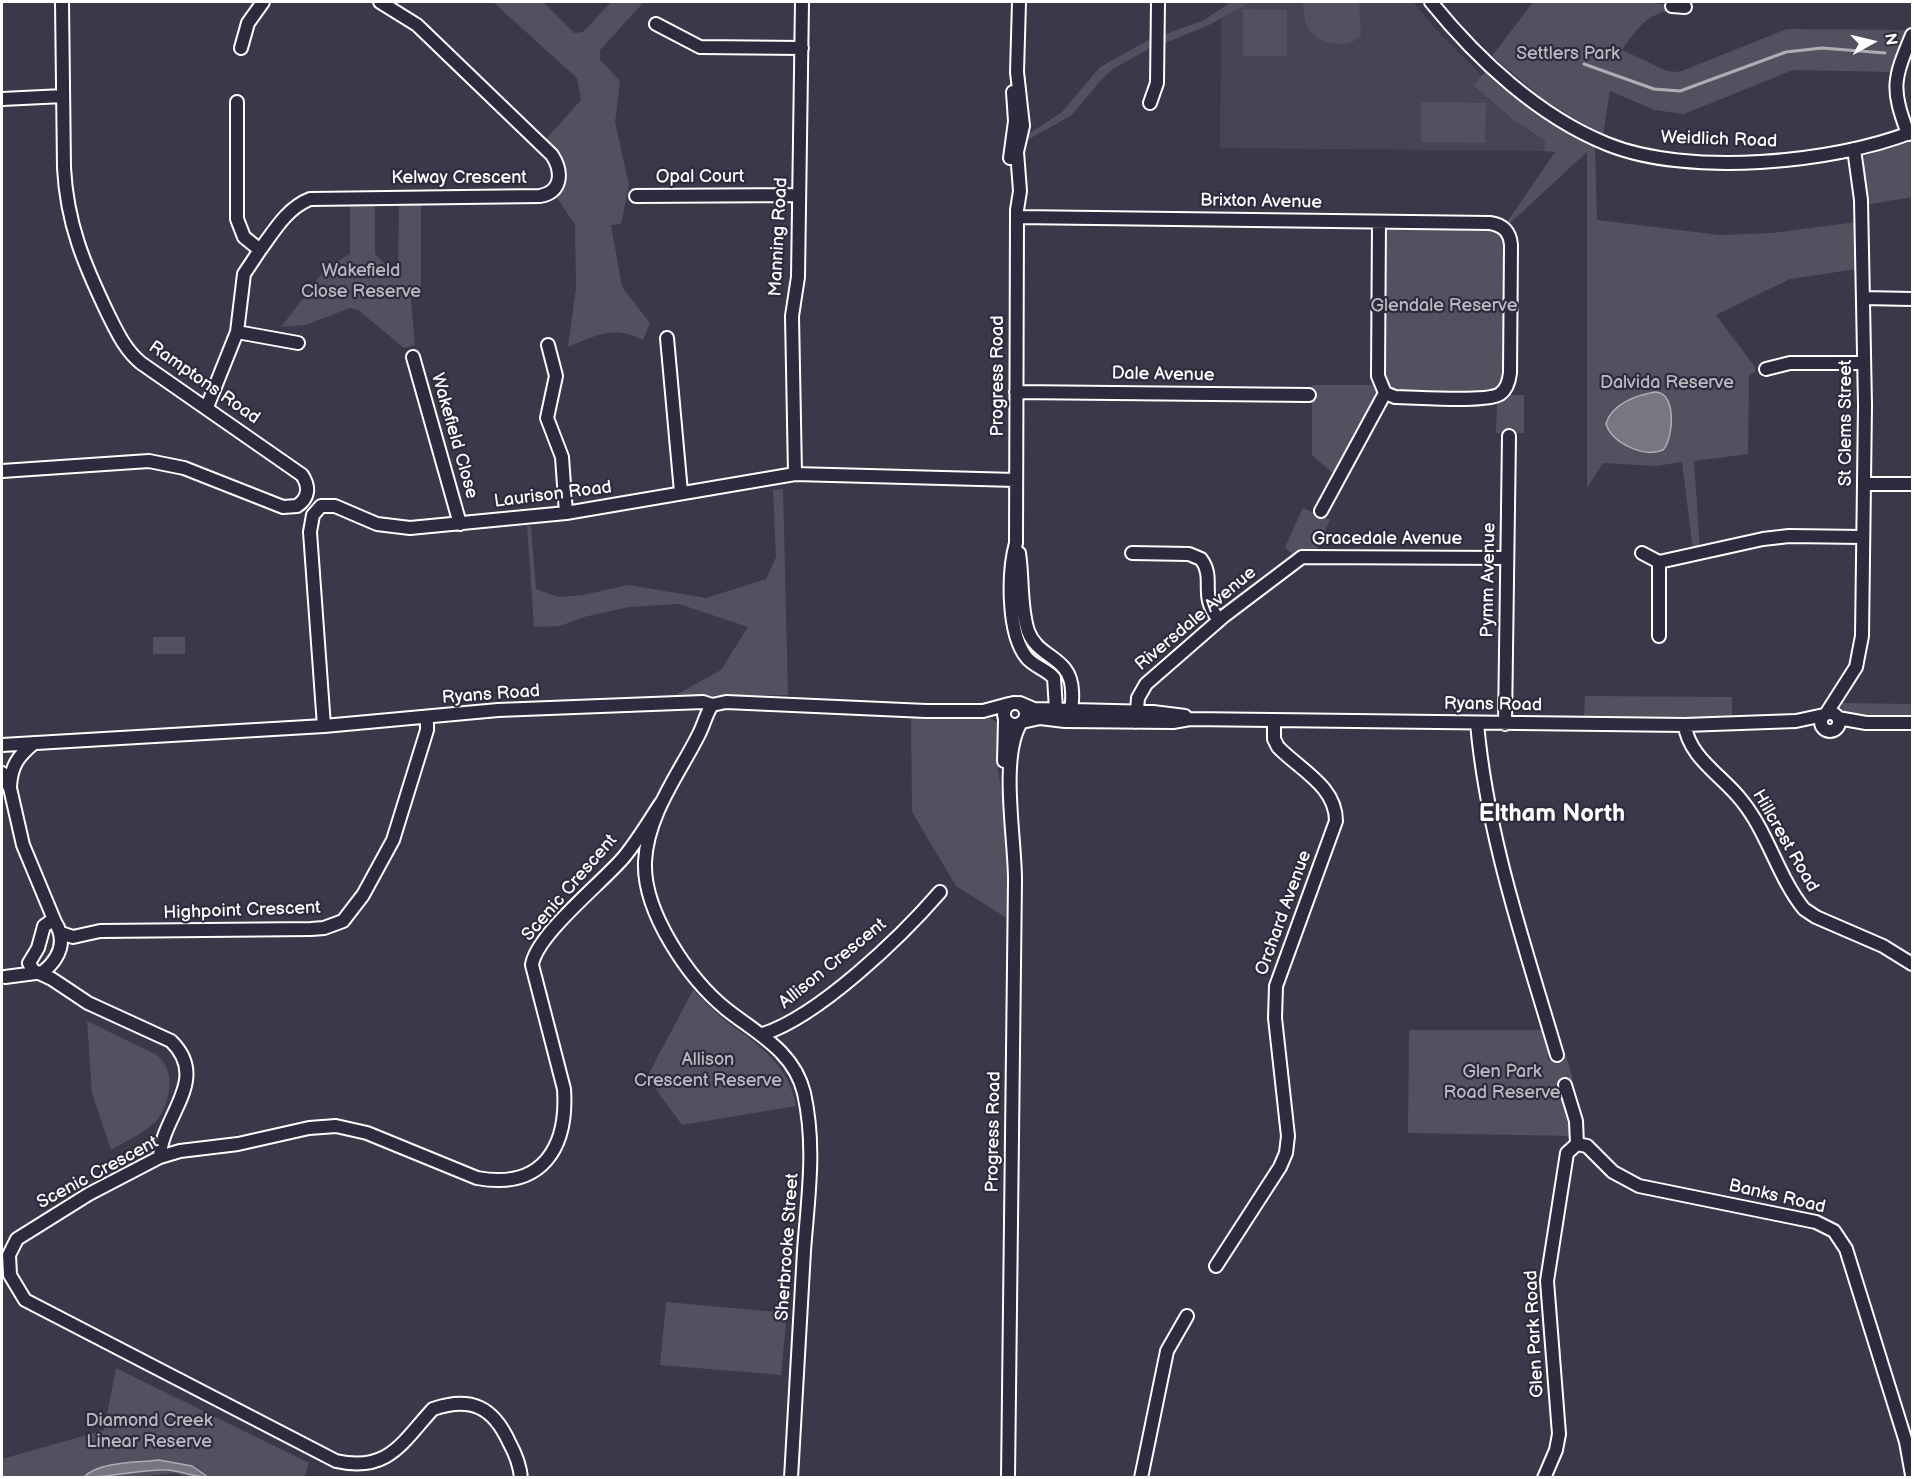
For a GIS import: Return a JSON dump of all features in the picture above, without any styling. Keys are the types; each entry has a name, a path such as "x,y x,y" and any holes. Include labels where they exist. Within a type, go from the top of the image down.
{"street":[{"name":"Ramptons Road","path":"2,471 149,461 184,468 283,507 297,506 307,495 308,488 302,475 130,354 83,263 76,242 64,179 62,2"},
{"path":"241,48 248,23 263,2"},
{"name":"Kelway Crescent","path":"207,407 237,332 241,281 285,216 301,202 310,199 540,196 550,193 556,187 560,173 552,155 417,26 380,2"},
{"name":"Manning Road","path":"795,474 792,316 798,278 802,2"},
{"name":"Progress Road","path":"1019,2 1017,72 1023,126 1017,157 1020,191 1017,213 1016,543 1013,584 1016,638 1032,663 1054,678 1056,709"},
{"path":"1150,103 1157,82 1158,2"},
{"name":"Weidlich Road","path":"1431,2 1468,44 1518,89 1563,122 1609,145 1645,155 1725,162 1781,160 1854,149 1910,133"},
{"path":"656,24 700,47 802,48"},
{"path":"1910,133 1896,100 1895,83 1898,67 1912,35"},
{"path":"2,99 63,96"},
{"path":"237,102 237,219 244,237 260,250"},
{"name":"St Clems Street","path":"1831,721 1841,693 1856,667 1861,652 1864,363 1860,193 1854,149"},
{"name":"Opal Court","path":"636,196 799,195"},
{"name":"Brixton Avenue","path":"1017,213 1490,223 1503,227 1510,237 1511,245 1509,379 1503,392 1483,398 1395,397 1385,393"},
{"path":"1321,511 1385,393 1378,376 1379,222"},
{"path":"1863,298 1912,298"},
{"path":"237,332 298,343"},
{"path":"667,338 681,492"},
{"path":"548,345 556,376 547,418 562,457 566,513"},
{"name":"Wakefield Close","path":"413,357 460,524"},
{"path":"1766,369 1790,363 1864,363"},
{"name":"Dale Avenue","path":"1016,392 1309,395"},
{"name":"Pymm Avenue","path":"1505,724 1508,436"},
{"name":"Laurison Road","path":"324,726 310,532 313,515 321,506 328,505 393,528 460,524 566,513 795,474 1016,480"},
{"path":"1864,484 1912,484"},
{"path":"1642,553 1659,562 1763,539 1789,536 1862,537"},
{"name":"Progress Road","path":"1016,543 1028,631 1036,645 1060,663 1069,674 1072,710"},
{"path":"1133,553 1189,554 1201,559 1207,574 1209,607 1219,620"},
{"name":"Gracedale Avenue","path":"1302,557 1507,558"},
{"name":"Riversdale Avenue","path":"1136,716 1137,698 1143,687 1219,620 1302,557"},
{"path":"1659,562 1659,636"},
{"name":"Ryans Road","path":"2,745 324,726 521,709 703,702 712,705 726,702 813,708 983,711 1014,704 1034,709 1072,710 1173,722 1190,718 1505,724 1685,725 1831,721 1912,723"},
{"path":"1014,704 1026,711 1021,723 1011,725 1005,720 1004,712 1014,704"},
{"path":"712,705 661,803 647,847 645,867 648,887 676,954 699,984 738,1018 763,1034"},
{"path":"1056,709 1065,722 1072,710"},
{"name":"Ryans Road","path":"983,711 1005,720"},
{"name":"Ryans Road","path":"1021,723 1040,718 1065,722 1136,716"},
{"name":"Highpoint Crescent","path":"54,927 69,937 89,933 311,929 324,928 343,921 363,896 393,840 420,744 427,730 427,718"},
{"path":"412,719 420,744"},
{"name":"Progress Road","path":"1005,720 1004,753 1010,786"},
{"name":"Orchard Avenue","path":"1216,1266 1280,1167 1286,1153 1288,1125 1275,993 1336,821 1334,806 1328,792 1278,747 1274,739 1274,721"},
{"name":"Progress Road","path":"1008,1478 1015,880 1010,786 1012,741 1021,723"},
{"path":"1477,723 1486,792 1498,853 1557,1055"},
{"name":"Hillcrest Road","path":"1685,725 1692,747 1730,785 1752,813 1804,909 1912,964"},
{"path":"34,743 16,760 10,773 10,788 23,845 54,927 58,952 57,969 68,990"},
{"path":"2,773 10,788"},
{"name":"Scenic Crescent","path":"520,1478 516,1456 496,1417 482,1407 454,1404 433,1408 411,1438 387,1455 360,1463 336,1461 25,1300 10,1275 9,1255 17,1239 89,1194 160,1157 180,1150 238,1144 309,1128 336,1126 367,1133 477,1178 494,1181 512,1179 538,1169 561,1137 566,1105 562,1079 532,965 533,957 547,937 625,856 661,803"},
{"name":"Allison Crescent","path":"763,1034 783,1027 811,1010 885,948 940,892"},
{"path":"54,927 38,948 34,969 88,1003 171,1041 176,1046 186,1069 185,1090 164,1137 160,1157"},
{"name":"Highpoint Crescent","path":"3,978 34,969 47,969 58,952 89,933"},
{"name":"Sherbrooke Street","path":"763,1034 784,1056 801,1085 812,1157 791,1478"},
{"path":"1565,1085 1576,1121 1577,1144"},
{"name":"Banks Road","path":"1577,1144 1587,1146 1613,1172 1639,1186 1816,1222 1834,1231 1844,1244 1849,1258 1906,1442 1912,1475"},
{"name":"Glen Park Road","path":"1544,1478 1556,1450 1559,1434 1547,1275 1567,1153 1577,1144"},
{"path":"1141,1478 1167,1351 1187,1316"}],"shaded area":[{"path":"1251,2 1413,2 1440,34 1482,76 1473,87 1524,128 1545,141 1544,151 1220,148 1221,18"},
{"path":"1655,392 1667,399 1670,407 1671,426 1667,444 1663,450 1647,452 1622,443 1609,431 1606,424 1609,417 1613,411 1626,402 1640,395"},
{"path":"159,1460 192,1466 208,1477 166,1470 84,1477 109,1465"}],"green space":[{"path":"493,2 543,2 574,33 583,32 611,2 644,2 600,50 600,60 620,81 615,122 629,185 621,224 611,225 622,287 650,323 643,340 614,332 568,347 576,288 575,225 556,196 564,180 564,166 557,152 546,139 581,100 577,78"},
{"path":"1231,2 1251,2 1207,26 1160,45 1160,36 1204,20"},
{"path":"1303,2 1359,2 1361,35 1356,40 1342,44 1320,39 1307,27"},
{"name":"Settlers Park","path":"1533,2 1650,2 1670,6 1670,11 1655,15 1642,24 1622,50 1667,71 1679,72 1787,29 1910,30 1892,72 1793,70 1684,114 1654,110 1610,91 1603,135 1544,100 1492,56"},
{"path":"1243,9 1287,10 1287,56 1243,56"},
{"path":"1154,37 1154,46 1113,69 1072,115 1022,143 1024,137 1062,112 1100,67"},
{"name":"Dalvida Reserve","path":"1486,71 1547,120 1595,147 1597,220 1720,235 1772,233 1856,222 1857,269 1790,279 1716,315 1755,367 1755,372 1749,375 1748,454 1694,461 1700,549 1693,551 1682,462 1656,466 1603,463 1587,488 1587,152 1507,226 1505,225 1555,152 1544,151 1545,141 1515,121 1473,86"},
{"path":"1421,102 1486,103 1485,143 1421,142"},
{"path":"1912,140 1912,197 1865,205 1862,166 1865,156"},
{"name":"Wakefield Close Reserve","path":"350,205 375,205 375,254 398,277 399,205 421,205 421,289 410,289 415,345 404,348 358,310 350,308 306,325 281,327 327,267 350,254"},
{"name":"Glendale Reserve","path":"1491,226 1505,236 1506,368 1504,386 1491,394 1392,393 1383,383 1384,231 1388,227"},
{"path":"1312,385 1376,385 1377,397 1336,476 1312,455"},
{"path":"1505,395 1524,395 1524,433 1496,433 1497,399"},
{"path":"783,489 788,695 674,696 721,670 748,627 679,604 629,607 584,617 560,626 534,627 527,526 531,526 536,589 558,597 583,595 628,585 706,598 766,579 776,557 773,490"},
{"path":"1303,508 1330,520 1315,552 1295,557 1285,547"},
{"path":"153,637 185,637 185,654 153,654"},
{"path":"1585,696 1732,697 1732,719 1584,719"},
{"path":"1841,703 1912,704 1912,718 1855,717 1843,713"},
{"path":"911,716 986,716 999,723 998,770 1009,839 1010,920 956,886 912,812"},
{"name":"Allison Crescent Reserve","path":"693,990 718,1015 771,1057 787,1079 796,1106 682,1125 647,1077"},
{"path":"87,1021 157,1055 167,1069 169,1077 170,1086 166,1103 158,1119 111,1150 92,1093"},
{"name":"Glen Park Road Reserve","path":"1409,1030 1547,1030 1551,1052 1547,1055 1549,1061 1566,1056 1573,1079 1556,1084 1558,1092 1562,1091 1572,1121 1572,1136 1408,1133"},
{"path":"666,1302 787,1313 781,1375 660,1365"},
{"name":"Diamond Creek Linear Reserve","path":"116,1368 309,1463 304,1478 186,1478 176,1473 126,1478 2,1478 2,1459 104,1430"}],"waterway":[{"path":"1584,64 1654,89 1680,91 1786,52 1822,48 1885,53"}],"district":[{"name":"Eltham North","path":"1552,815"}]}
